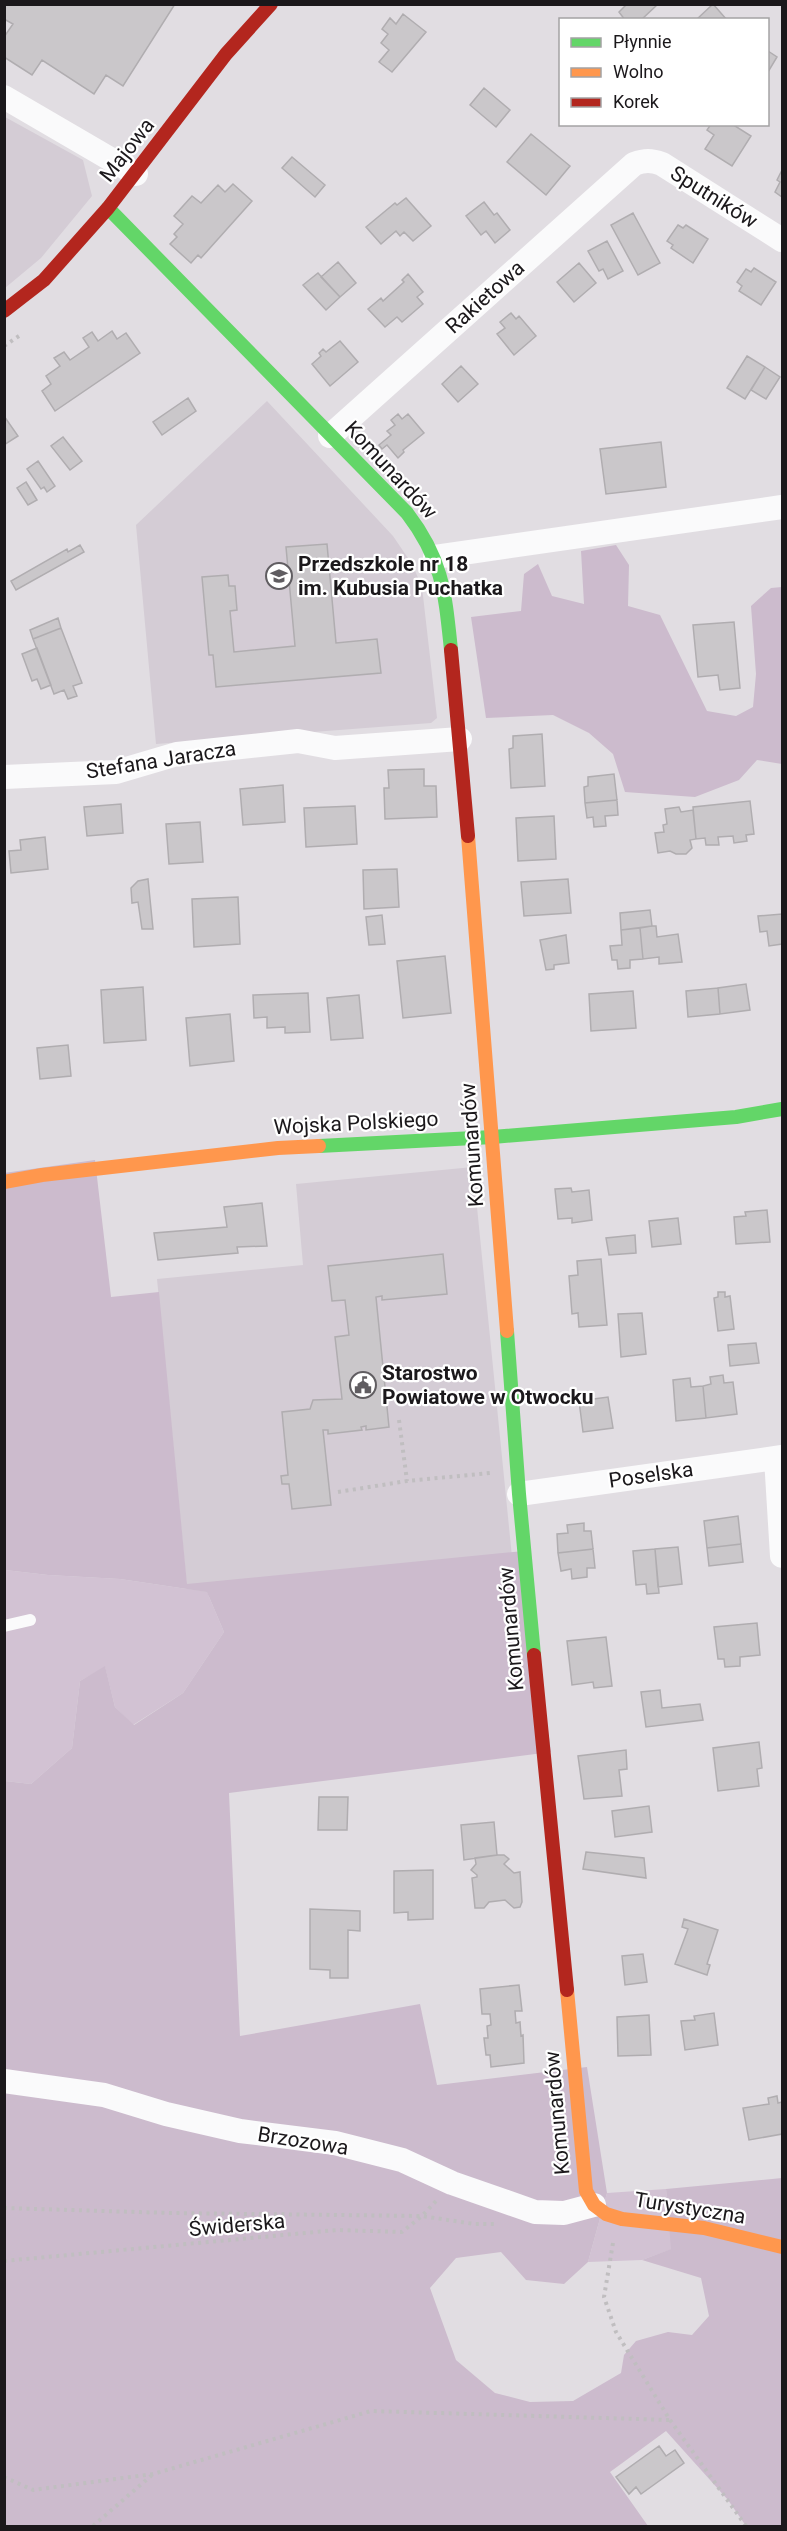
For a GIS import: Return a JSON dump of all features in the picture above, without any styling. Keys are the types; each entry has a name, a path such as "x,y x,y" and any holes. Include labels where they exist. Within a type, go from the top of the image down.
{"street":[{"name":"Majowa","path":"4,311 44,280 108,208 226,54 271,4"},
{"path":"4,97 136,174"},
{"name":"Sputników","path":"642,161 652,160 662,164 783,240"},
{"name":"Rakietowa","path":"330,436 634,164 642,161"},
{"name":"Komunardów","path":"108,208 407,513 424,535 435,557 445,598 460,739 493,1137 519,1494 586,2191 594,2205"},
{"path":"435,557 783,507"},
{"name":"Stefana Jaracza","path":"4,777 116,772 177,754 298,741 334,748 460,739"},
{"name":"Wojska Polskiego","path":"4,1182 42,1175 278,1148 493,1137 736,1117 783,1109"},
{"path":"779,1457 783,1556"},
{"name":"Poselska","path":"519,1494 779,1457"},
{"name":"Brzozowa","path":"4,2081 104,2095 166,2114 240,2131 335,2143 402,2160 452,2183 535,2212 564,2212 594,2205"},
{"name":"Turystyczna","path":"594,2205 606,2214 622,2219 704,2228 783,2247"}],"lane":[{"path":"4,1626 30,1620"}],"path":[{"path":"399,1420 407,1481"},
{"path":"338,1492 407,1481 517,1470"},
{"name":"Świderska","path":"4,2261 337,2230 402,2232 422,2216 452,2183"},
{"path":"4,2208 170,2213 422,2216 474,2224 496,2224"},
{"path":"614,2241 604,2297 616,2332 670,2420 746,2526"},
{"path":"4,2477 33,2490 153,2474 371,2411 670,2420"},
{"path":"93,2526 153,2474"}],"shaded area":[{"path":"5,117 83,160 92,196 41,258 5,288"},
{"name":"Przedszkole nr 18 im. Kubusia Puchatka","path":"267,401 393,536 412,564 422,587 437,718 431,723 156,744 136,525"},
{"path":"616,545 629,565 628,606 660,615 707,711 736,716 753,707 756,674 751,606 771,588 782,587 782,764 757,760 739,780 695,797 625,792 613,754 589,733 553,715 486,718 471,617 521,611 524,574 538,564 552,596 584,604 581,551"},
{"path":"95,1160 111,1297 159,1292 187,1584 524,1551 551,1752 229,1793 240,2036 420,2004 437,2085 587,2067 607,2193 588,2262 564,2284 526,2280 501,2252 456,2258 430,2288 456,2360 495,2393 530,2402 573,2401 621,2373 624,2355 636,2341 668,2332 692,2335 709,2316 701,2278 642,2260 671,2249 666,2189 782,2178 782,2526 746,2526 728,2500 666,2431 610,2472 648,2526 5,2526 5,1781 31,1784 72,1748 80,1681 105,1666 115,1707 134,1725 183,1693 224,1632 207,1592 120,1579 5,1570 4,1173"},
{"path":"473,1167 513,1567 188,1598 157,1279 303,1265 296,1184"},
{"path":"5,1570 120,1579 207,1592 224,1632 183,1693 133,1725 115,1707 105,1667 80,1681 72,1748 31,1784 5,1781"},
{"path":"666,2189 672,2249 642,2260 588,2262 607,2193"}],"building":[{"path":"4,4 175,4 123,86 106,75 94,94 42,60 32,75 4,57 4,37 13,24 4,19"},
{"path":"627,4 658,4 643,18 624,18 619,12"},
{"path":"713,4 725,18 698,18"},
{"path":"403,14 426,32 392,72 379,62 389,50 381,43 388,34 382,29 390,18 396,24"},
{"path":"769,52 777,57 769,70"},
{"path":"484,88 510,110 496,127 470,105"},
{"path":"710,126 735,126 751,136 732,166 705,149 714,135 707,130"},
{"path":"531,134 570,166 546,195 507,162"},
{"path":"292,157 325,185 315,197 282,168"},
{"path":"782,170 782,197 775,192"},
{"path":"233,184 252,201 201,258 198,255 191,263 170,244 177,237 174,234 183,224 174,216 192,196 201,203 218,185 225,192"},
{"path":"406,198 431,226 413,241 404,232 400,236 396,231 381,244 366,227 395,203 397,205"},
{"path":"484,202 494,215 497,213 510,230 495,243 486,231 481,235 466,216"},
{"path":"633,213 660,263 638,275 611,225"},
{"path":"678,225 683,228 686,225 708,239 693,263 671,248 673,245 667,241"},
{"path":"607,241 623,271 608,279 603,269 599,271 588,251"},
{"path":"338,262 356,283 340,297 321,277"},
{"path":"579,263 596,283 574,302 557,282"},
{"path":"754,268 776,282 761,305 739,291 742,286 737,282 746,269 751,272"},
{"path":"318,273 340,297 326,310 303,285"},
{"path":"408,274 423,292 417,297 423,304 402,322 397,317 385,327 368,309 381,298 383,301 404,282 402,280"},
{"path":"511,313 516,319 519,316 536,336 514,355 497,334 505,328 500,322"},
{"path":"112,331 117,339 126,333 140,353 55,411 42,391 51,384 46,376 60,366 54,358 64,352 70,360 89,347 83,338 92,332 98,341"},
{"path":"340,341 358,362 330,386 312,364 321,356 319,353 323,349 326,352"},
{"path":"747,356 765,367 745,399 727,388"},
{"path":"461,366 478,384 458,402 442,384"},
{"path":"765,367 780,377 766,399 751,390"},
{"path":"188,398 196,411 162,435 153,422"},
{"path":"398,414 402,419 408,414 424,433 403,450 404,452 398,458 387,445 382,449 379,445 391,435 387,431 395,425 391,420"},
{"path":"4,416 18,436 4,445"},
{"path":"63,437 82,461 70,470 51,446"},
{"path":"661,442 666,487 606,494 600,449"},
{"path":"38,461 55,486 47,492 44,487 41,489 27,469"},
{"path":"26,482 37,500 28,505 17,488"},
{"path":"327,544 336,643 377,639 381,673 216,687 213,655 209,655 202,577 228,575 229,586 235,586 237,610 230,611 234,652 295,646 286,547"},
{"path":"80,545 84,552 16,590 11,581 67,549 68,552"},
{"path":"58,618 61,628 33,639 30,630"},
{"path":"734,622 740,688 720,690 718,675 698,677 693,625"},
{"path":"61,628 82,683 73,686 77,696 68,699 64,690 54,694 33,639"},
{"path":"37,648 51,685 41,689 37,679 32,681 22,654"},
{"path":"542,734 545,786 511,788 509,749 513,748 513,736"},
{"path":"424,769 424,786 436,786 437,817 385,819 384,788 389,788 388,770"},
{"path":"614,774 617,800 585,803 584,787 588,786 588,777"},
{"path":"283,785 285,822 243,825 240,789"},
{"path":"617,800 618,815 605,816 606,826 594,827 593,817 587,818 585,803"},
{"path":"750,801 754,834 746,835 747,841 734,843 733,836 718,837 719,845 706,845 705,838 696,839 693,807"},
{"path":"121,804 123,833 87,836 84,807"},
{"path":"355,806 357,844 306,847 304,808"},
{"path":"679,807 681,812 693,810 696,839 690,840 692,848 686,854 676,854 670,851 658,853 655,833 664,832 663,825 667,824 665,809"},
{"path":"554,816 556,859 518,861 516,818"},
{"path":"200,822 203,862 169,864 166,824"},
{"path":"45,837 48,869 11,873 9,851 21,850 20,840"},
{"path":"397,869 399,907 364,909 363,870"},
{"path":"148,879 153,929 142,929 138,902 132,903 131,888 138,881"},
{"path":"568,879 571,913 524,916 521,882"},
{"path":"238,897 240,944 194,947 192,899"},
{"path":"650,910 652,926 621,930 620,913"},
{"path":"782,914 782,944 769,946 767,931 760,932 758,916"},
{"path":"382,915 385,944 369,945 366,917"},
{"path":"656,926 657,937 678,934 682,962 659,964 659,957 643,959 640,928"},
{"path":"640,928 643,959 630,960 630,968 618,969 617,960 612,960 610,946 622,945 621,930"},
{"path":"566,935 569,963 554,965 554,969 546,970 540,940"},
{"path":"445,956 451,1013 403,1018 397,961"},
{"path":"746,984 750,1010 720,1014 718,988"},
{"path":"143,987 146,1040 104,1043 101,990"},
{"path":"718,988 720,1014 688,1017 686,991"},
{"path":"633,991 636,1028 591,1031 589,994"},
{"path":"308,993 310,1032 285,1033 285,1027 267,1028 267,1017 254,1018 253,995"},
{"path":"359,995 363,1038 331,1040 327,998"},
{"path":"230,1014 234,1061 190,1066 186,1018"},
{"path":"68,1045 71,1076 40,1079 37,1048"},
{"path":"571,1188 572,1192 589,1190 592,1220 572,1223 572,1218 558,1219 555,1189"},
{"path":"262,1203 267,1246 237,1247 238,1253 158,1260 154,1233 227,1227 224,1207"},
{"path":"767,1210 770,1242 736,1244 734,1217 746,1216 745,1212"},
{"path":"678,1218 681,1244 652,1247 649,1221"},
{"path":"635,1235 636,1253 609,1255 606,1238"},
{"name":"Starostwo Powiatowe w Otwocku","path":"443,1254 447,1294 382,1300 382,1296 376,1297 389,1427 366,1430 366,1426 361,1427 362,1430 328,1434 328,1430 323,1430 331,1505 292,1509 289,1484 282,1484 281,1476 288,1475 282,1412 310,1409 313,1400 342,1399 335,1337 349,1335 345,1300 332,1301 328,1266"},
{"path":"601,1259 607,1325 579,1327 578,1313 572,1314 569,1276 578,1275 577,1261"},
{"path":"718,1292 725,1292 725,1297 730,1296 734,1329 718,1331 714,1298 718,1297"},
{"path":"642,1313 646,1354 621,1357 618,1314"},
{"path":"756,1343 759,1363 730,1366 728,1345"},
{"path":"723,1375 724,1383 733,1382 737,1414 706,1418 703,1386 711,1384 710,1377"},
{"path":"690,1378 691,1387 703,1386 706,1418 676,1421 673,1380"},
{"path":"608,1397 613,1428 583,1432 579,1401"},
{"path":"738,1516 741,1544 707,1548 704,1521"},
{"path":"584,1523 584,1531 591,1531 593,1549 558,1553 557,1534 568,1533 567,1525"},
{"path":"741,1544 743,1562 709,1566 707,1548"},
{"path":"678,1547 682,1584 658,1587 655,1549"},
{"path":"593,1549 595,1568 587,1568 587,1577 572,1579 571,1569 561,1571 558,1553"},
{"path":"655,1549 659,1593 647,1594 646,1584 636,1585 633,1551"},
{"path":"757,1623 760,1655 740,1657 740,1666 725,1667 724,1659 718,1659 714,1627"},
{"path":"606,1637 612,1686 594,1688 593,1682 572,1685 567,1641"},
{"path":"660,1690 662,1708 700,1704 703,1720 646,1727 641,1692"},
{"path":"759,1742 762,1768 757,1769 759,1786 718,1791 713,1748"},
{"path":"626,1750 627,1769 619,1770 622,1796 584,1799 578,1756"},
{"path":"319,1797 348,1797 347,1830 318,1830"},
{"path":"649,1806 652,1832 615,1837 612,1811"},
{"path":"494,1822 497,1855 464,1860 461,1825"},
{"path":"586,1852 644,1858 646,1878 583,1869"},
{"path":"504,1855 509,1859 504,1864 514,1873 520,1872 522,1902 520,1907 514,1908 505,1900 489,1902 484,1908 475,1908 472,1878 477,1875 471,1870 476,1864 475,1858"},
{"path":"433,1870 433,1919 408,1920 408,1912 394,1913 394,1871"},
{"path":"310,1909 360,1911 360,1931 348,1930 348,1978 330,1978 330,1970 310,1969"},
{"path":"684,1919 718,1930 707,1964 710,1965 707,1975 675,1964 688,1929 682,1927"},
{"path":"643,1954 647,1982 625,1985 622,1956"},
{"path":"519,1985 522,2011 515,2011 516,2023 520,2022 521,2036 523,2035 524,2063 491,2067 490,2055 486,2055 484,2038 488,2038 487,2026 491,2025 490,2014 482,2014 480,1989"},
{"path":"714,2013 718,2045 685,2050 681,2021 695,2020 694,2016"},
{"path":"649,2015 651,2055 618,2056 617,2017"},
{"path":"777,2096 778,2103 782,2102 782,2134 749,2140 743,2108 769,2104 768,2098"},
{"path":"659,2446 666,2456 675,2450 684,2463 641,2494 636,2487 629,2494 616,2477"}],"traffic: fast":[{"path":"108,208 407,513 419,530 435,562 444,594 451,650"},
{"path":"319,1146 493,1137 736,1117 782,1109"},
{"path":"507,1331 534,1655"}],"traffic: slow":[{"path":"468,836 507,1331"},
{"path":"4,1182 42,1175 278,1148 319,1146"},
{"path":"567,1990 586,2191 594,2205 606,2214 622,2219 704,2228 782,2247"}],"traffic: jam":[{"path":"4,311 44,280 108,208 226,54 271,4"},
{"path":"451,650 468,836"},
{"path":"534,1655 567,1990"}],"place":[{"name":"Przedszkole nr 18 im. Kubusia Puchatka","path":"279,576"},
{"name":"Starostwo Powiatowe w Otwocku","path":"363,1385"}]}
